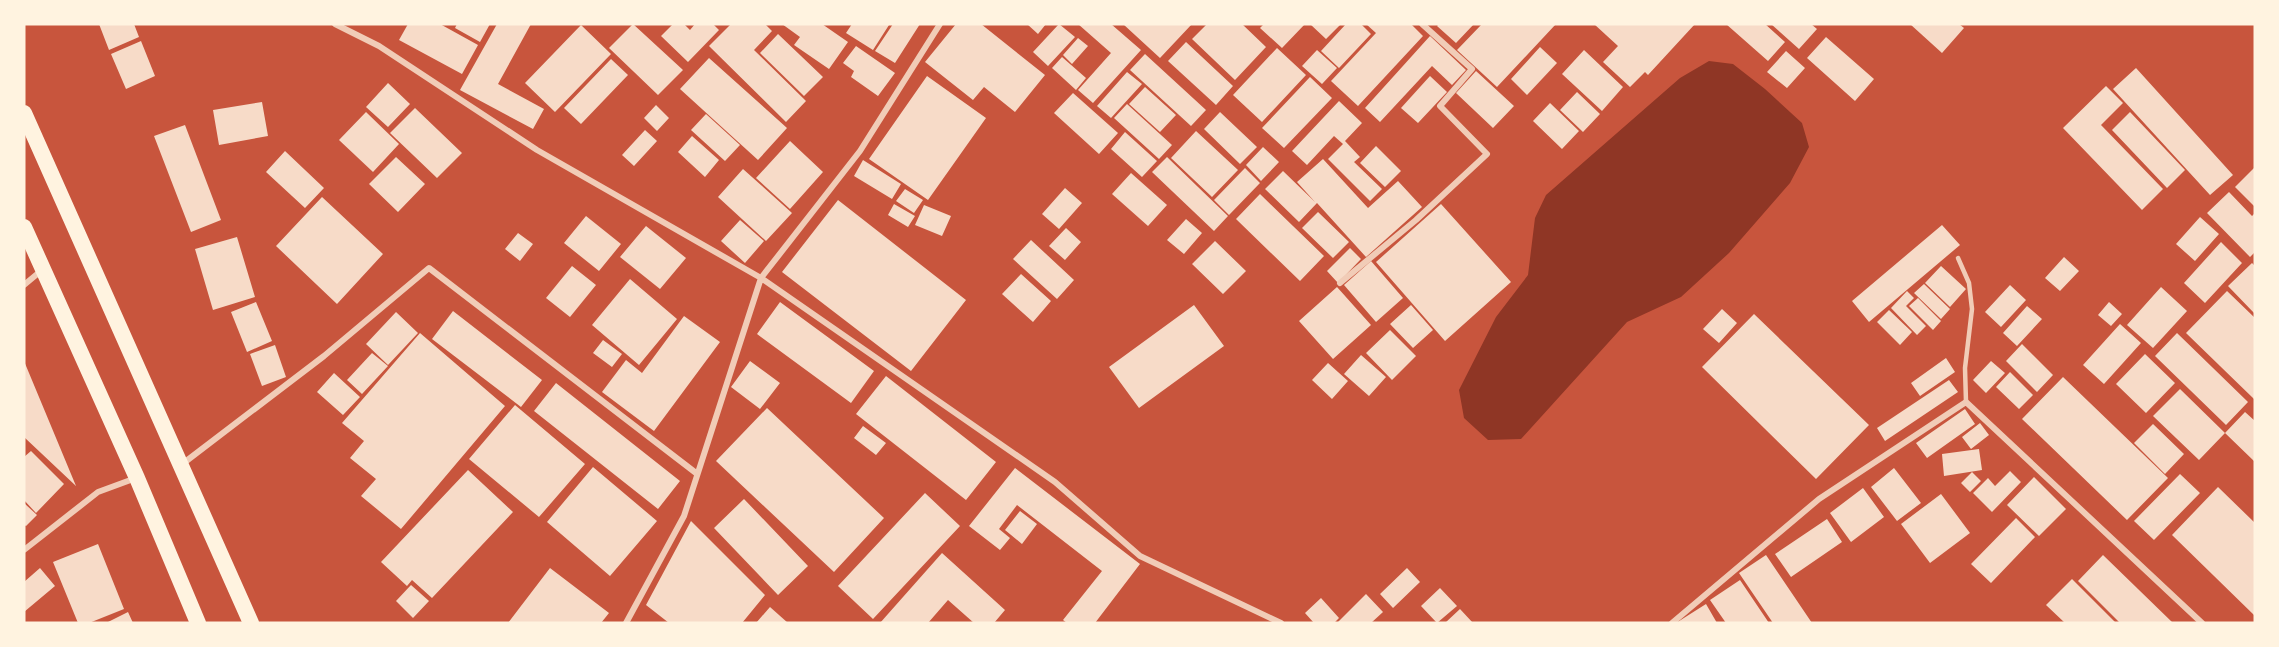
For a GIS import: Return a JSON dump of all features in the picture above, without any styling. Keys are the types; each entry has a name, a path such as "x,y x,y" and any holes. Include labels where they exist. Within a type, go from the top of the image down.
{"highway":[{"path":"24,114 251,623"},
{"path":"24,227 137,478 198,623"}],"street":[{"path":"335,24 379,46 537,150 761,278 1055,482 1140,556 1281,623"},
{"path":"626,623 684,516 696,473 761,278 860,151 940,24"},
{"path":"1340,283 1416,220 1487,153 1440,106 1472,69 1422,24"},
{"path":"180,466 324,356 429,268 696,473"},
{"path":"24,285 43,270"},
{"path":"1672,623 1819,499 1966,402 2202,623"},
{"path":"24,550 98,492 137,478"}],"lane":[{"path":"1958,258 1969,283 1972,309 1965,368 1966,402"}],"shaded area":[{"path":"1709,61 1733,64 1802,123 1809,147 1790,183 1729,253 1681,297 1627,322 1521,439 1488,440 1464,418 1459,390 1496,317 1528,275 1535,218 1546,195 1680,78"}],"building":[{"path":"99,24 134,24 139,37 109,50"},
{"path":"408,24 440,24 478,45 462,74 399,40"},
{"path":"457,24 490,24 480,42 455,28"},
{"path":"497,24 531,24 498,84 544,109 533,129 460,90"},
{"path":"633,24 683,70 658,95 609,48"},
{"path":"673,24 684,24 690,30 695,24 713,24 719,30 688,62 661,36"},
{"path":"731,24 765,24 772,31 754,50 806,101 786,122 709,46"},
{"path":"782,24 822,24 848,42 829,69 794,45 800,37"},
{"path":"852,24 889,25 873,50 846,33"},
{"path":"893,24 920,24 895,63 875,51"},
{"path":"956,24 981,24 1045,75 1015,112 984,87 973,100 925,62"},
{"path":"1027,24 1046,24 1038,34"},
{"path":"1059,24 1075,37 1048,66 1033,52"},
{"path":"1078,24 1111,24 1141,50 1093,103 1078,90 1111,53"},
{"path":"1123,24 1192,24 1160,58"},
{"path":"1207,24 1242,24 1266,47 1235,80 1192,39"},
{"path":"1264,24 1305,24 1282,48 1260,28"},
{"path":"1310,24 1341,24 1326,39"},
{"path":"1346,24 1361,24 1371,34 1339,68 1321,51"},
{"path":"1366,24 1411,24 1423,36 1358,106 1331,81 1376,33"},
{"path":"1439,24 1474,24 1456,43 1437,26"},
{"path":"1482,24 1556,24 1497,87 1457,50"},
{"path":"1594,24 1695,24 1648,75 1645,72 1630,87 1603,62 1618,46"},
{"path":"1726,24 1765,24 1785,42 1768,61"},
{"path":"1771,24 1811,24 1817,29 1799,49"},
{"path":"1910,24 1959,24 1964,28 1942,53"},
{"path":"581,25 611,54 555,112 525,83"},
{"path":"778,34 823,77 804,96 760,53"},
{"path":"1430,36 1466,70 1452,85 1432,66 1380,122 1365,108"},
{"path":"1826,37 1874,79 1855,101 1807,58"},
{"path":"1078,38 1088,46 1072,64 1063,55"},
{"path":"141,41 155,76 126,89 111,54"},
{"path":"1186,42 1233,86 1216,105 1168,61"},
{"path":"856,46 895,73 878,96 851,77 854,71 843,63"},
{"path":"1540,47 1557,63 1527,95 1511,79"},
{"path":"1277,48 1306,75 1262,122 1233,95"},
{"path":"1317,50 1337,68 1322,84 1302,66"},
{"path":"1584,50 1623,87 1602,111 1562,74"},
{"path":"1786,51 1805,68 1787,88 1767,72"},
{"path":"1145,54 1206,110 1191,126 1130,70"},
{"path":"1062,57 1086,78 1076,90 1052,68"},
{"path":"709,58 787,128 758,160 680,89"},
{"path":"611,59 628,75 581,124 564,108"},
{"path":"2136,68 2233,175 2210,195 2113,89"},
{"path":"1476,71 1514,106 1493,128 1456,93"},
{"path":"1127,72 1142,84 1111,118 1097,106"},
{"path":"927,76 986,118 928,200 869,159"},
{"path":"1430,76 1447,92 1418,123 1401,108"},
{"path":"1310,77 1332,98 1284,148 1262,128"},
{"path":"388,83 410,104 388,127 366,107"},
{"path":"2106,86 2123,103 2101,125 2163,189 2142,210 2063,128"},
{"path":"1145,87 1176,115 1160,132 1129,104"},
{"path":"1577,92 1600,114 1583,132 1560,110"},
{"path":"1073,93 1118,133 1099,154 1054,113"},
{"path":"1339,101 1362,123 1345,141 1360,157 1354,162 1382,189 1370,201 1328,159 1343,144 1334,136 1307,165 1292,151"},
{"path":"262,102 268,136 219,145 213,110"},
{"path":"1550,103 1579,131 1562,149 1533,121"},
{"path":"1127,104 1172,145 1159,159 1114,118"},
{"path":"656,105 669,118 657,131 644,118"},
{"path":"415,108 462,153 437,178 390,133"},
{"path":"366,112 399,144 373,172 339,140"},
{"path":"1220,112 1257,147 1240,164 1204,129"},
{"path":"2130,112 2185,170 2167,188 2112,130"},
{"path":"706,114 740,145 725,161 691,130"},
{"path":"185,125 221,220 191,232 154,136"},
{"path":"645,130 657,141 634,166 622,155"},
{"path":"1196,131 1238,170 1212,197 1171,158"},
{"path":"1125,132 1157,161 1142,177 1111,149"},
{"path":"692,136 719,160 705,177 678,152"},
{"path":"790,141 823,172 790,209 756,178"},
{"path":"1376,146 1401,171 1385,187 1360,163"},
{"path":"1263,147 1279,162 1261,181 1246,165"},
{"path":"285,151 324,188 305,208 266,172"},
{"path":"396,157 425,184 398,212 369,184"},
{"path":"1167,157 1228,216 1214,231 1152,172"},
{"path":"1323,159 1368,208 1398,181 1422,207 1366,257 1317,203 1299,222 1265,189 1283,171 1315,202 1297,182"},
{"path":"863,160 901,184 892,199 854,176"},
{"path":"2255,167 2255,207 2235,187"},
{"path":"1245,168 1260,183 1229,215 1214,200"},
{"path":"743,169 792,213 766,241 718,197"},
{"path":"1131,173 1167,205 1148,226 1112,194"},
{"path":"1065,188 1082,203 1059,229 1042,214"},
{"path":"905,189 923,200 914,213 896,201"},
{"path":"2229,192 2252,216 2255,213 2255,252 2250,257 2207,213"},
{"path":"1260,194 1324,256 1300,281 1236,219"},
{"path":"322,197 383,254 337,304 276,246"},
{"path":"838,200 966,300 911,371 782,272"},
{"path":"894,204 915,216 908,227 888,215"},
{"path":"1441,204 1511,282 1445,341 1376,262"},
{"path":"924,205 951,216 942,236 915,225"},
{"path":"1318,212 1349,242 1333,258 1302,228"},
{"path":"586,216 621,244 599,271 564,243"},
{"path":"2200,217 2219,234 2195,261 2176,244"},
{"path":"1186,219 1202,233 1184,254 1167,240"},
{"path":"740,220 764,241 745,263 721,241"},
{"path":"1942,225 1960,245 1869,322 1852,301"},
{"path":"646,226 686,258 660,289 620,257"},
{"path":"1066,228 1081,242 1065,260 1049,246"},
{"path":"518,233 533,244 520,261 505,249"},
{"path":"237,237 255,297 213,310 195,249"},
{"path":"1031,240 1074,280 1057,299 1013,259"},
{"path":"1215,241 1246,271 1223,294 1192,264"},
{"path":"2221,242 2242,263 2205,303 2184,283"},
{"path":"1350,248 1361,259 1338,283 1327,271"},
{"path":"2064,257 2079,271 2060,291 2045,278"},
{"path":"1371,261 1403,298 1376,322 1344,285"},
{"path":"2252,263 2255,266 2255,314 2228,286"},
{"path":"572,266 596,285 570,317 546,298"},
{"path":"1941,266 1966,289 1950,307 1925,283"},
{"path":"1021,274 1051,301 1033,322 1002,294"},
{"path":"630,279 677,319 639,365 592,325"},
{"path":"1924,284 1950,309 1941,319 1914,293"},
{"path":"2010,285 2026,300 2001,327 1985,312"},
{"path":"1337,287 1371,325 1333,359 1299,321"},
{"path":"2161,287 2187,311 2153,348 2127,325"},
{"path":"1907,291 1914,298 1906,306 1926,326 1917,335 1891,308"},
{"path":"2227,291 2255,318 2254,399 2186,333"},
{"path":"1918,298 1941,321 1933,330 1909,306"},
{"path":"256,302 272,341 247,352 231,312"},
{"path":"780,302 874,371 851,403 757,334"},
{"path":"2109,302 2122,314 2111,326 2098,315"},
{"path":"1194,305 1224,346 1139,408 1109,367"},
{"path":"1411,305 1433,330 1413,348 1390,324"},
{"path":"2027,306 2042,319 2017,346 2003,333"},
{"path":"1722,309 1737,323 1719,343 1703,329"},
{"path":"1889,310 1912,332 1900,345 1877,322"},
{"path":"453,311 542,380 521,407 432,339"},
{"path":"396,312 418,333 388,365 366,344"},
{"path":"1754,314 1869,425 1816,479 1702,367"},
{"path":"684,316 720,342 654,431 602,392 626,360 642,373"},
{"path":"2120,324 2141,343 2104,384 2083,365"},
{"path":"1390,330 1416,356 1392,380 1366,353"},
{"path":"420,333 505,406 401,529 361,496 376,479 350,458 364,441 342,423"},
{"path":"2177,333 2248,402 2226,425 2155,356"},
{"path":"603,340 622,354 612,367 593,353"},
{"path":"2022,344 2053,375 2037,392 2006,361"},
{"path":"275,345 286,377 262,386 250,354"},
{"path":"372,353 388,366 362,394 347,380"},
{"path":"2145,354 2175,383 2146,413 2116,384"},
{"path":"1361,355 1386,377 1369,396 1344,374"},
{"path":"1946,358 1955,372 1920,396 1911,383"},
{"path":"24,361 76,486 24,437"},
{"path":"750,361 780,383 760,409 731,387"},
{"path":"1991,361 2005,373 1986,393 1973,380"},
{"path":"1328,363 1348,381 1332,399 1312,380"},
{"path":"2010,372 2033,395 2019,409 1996,387"},
{"path":"334,373 360,397 343,415 317,392"},
{"path":"886,376 996,462 966,500 856,414"},
{"path":"2063,377 2168,478 2127,520 2022,419"},
{"path":"1949,380 1958,392 1885,441 1877,428"},
{"path":"556,383 680,481 658,509 534,411"},
{"path":"2180,389 2225,433 2199,460 2153,416"},
{"path":"515,405 585,464 539,517 469,459"},
{"path":"767,408 884,518 834,572 716,461"},
{"path":"1965,409 1975,424 1927,458 1916,443"},
{"path":"2245,412 2255,421 2255,462 2225,433"},
{"path":"1980,423 1989,435 1971,449 1962,437"},
{"path":"2153,424 2184,454 2165,474 2134,443"},
{"path":"863,426 886,443 876,455 854,438"},
{"path":"1979,449 1982,470 1944,476 1942,454"},
{"path":"31,451 64,484 36,513 24,500 24,457"},
{"path":"593,467 657,521 610,576 547,522"},
{"path":"1015,468 1140,564 1095,623 1067,623 1063,620 1102,571 1017,505 999,529 1010,538 1000,550 969,526"},
{"path":"1894,468 1921,503 1897,521 1871,487"},
{"path":"468,470 513,512 432,598 412,580 407,586 381,562"},
{"path":"2010,471 2021,482 1992,512 1973,493 1988,478 1995,486"},
{"path":"1972,472 1981,481 1970,492 1961,483"},
{"path":"2180,474 2200,493 2154,540 2134,521"},
{"path":"2034,477 2066,509 2039,536 2007,505"},
{"path":"2218,487 2255,523 2255,616 2172,535"},
{"path":"1863,488 1884,517 1851,542 1830,513"},
{"path":"925,493 960,526 873,619 838,586"},
{"path":"1941,494 1970,533 1930,563 1901,524"},
{"path":"744,499 808,566 778,595 714,528"},
{"path":"24,503 37,515 26,526 24,525"},
{"path":"1020,511 1037,524 1022,544 1005,530"},
{"path":"2016,518 2035,537 1991,583 1971,564"},
{"path":"1827,519 1842,542 1791,577 1775,554"},
{"path":"691,521 765,595 742,623 669,623 646,605"},
{"path":"98,544 124,609 89,623 78,623 53,562"},
{"path":"942,553 1005,610 994,623 974,623 948,600 928,623 880,623"},
{"path":"1766,555 1812,623 1773,623 1739,573"},
{"path":"2103,555 2173,623 2120,623 2078,581"},
{"path":"40,568 55,586 24,612 24,582"},
{"path":"550,568 609,613 601,623 508,623"},
{"path":"1407,568 1420,582 1393,608 1380,594"},
{"path":"2072,579 2116,623 2065,623 2046,605"},
{"path":"1740,580 1769,623 1726,623 1710,600"},
{"path":"411,585 429,601 413,618 396,601"},
{"path":"1440,588 1457,606 1437,623 1421,606"},
{"path":"1366,594 1383,612 1371,623 1337,623"},
{"path":"1321,598 1339,618 1334,623 1314,623 1305,613"},
{"path":"1706,604 1717,623 1676,623"},
{"path":"770,607 788,623 756,623"},
{"path":"1460,609 1473,623 1445,623"},
{"path":"128,612 133,623 106,623"}]}
